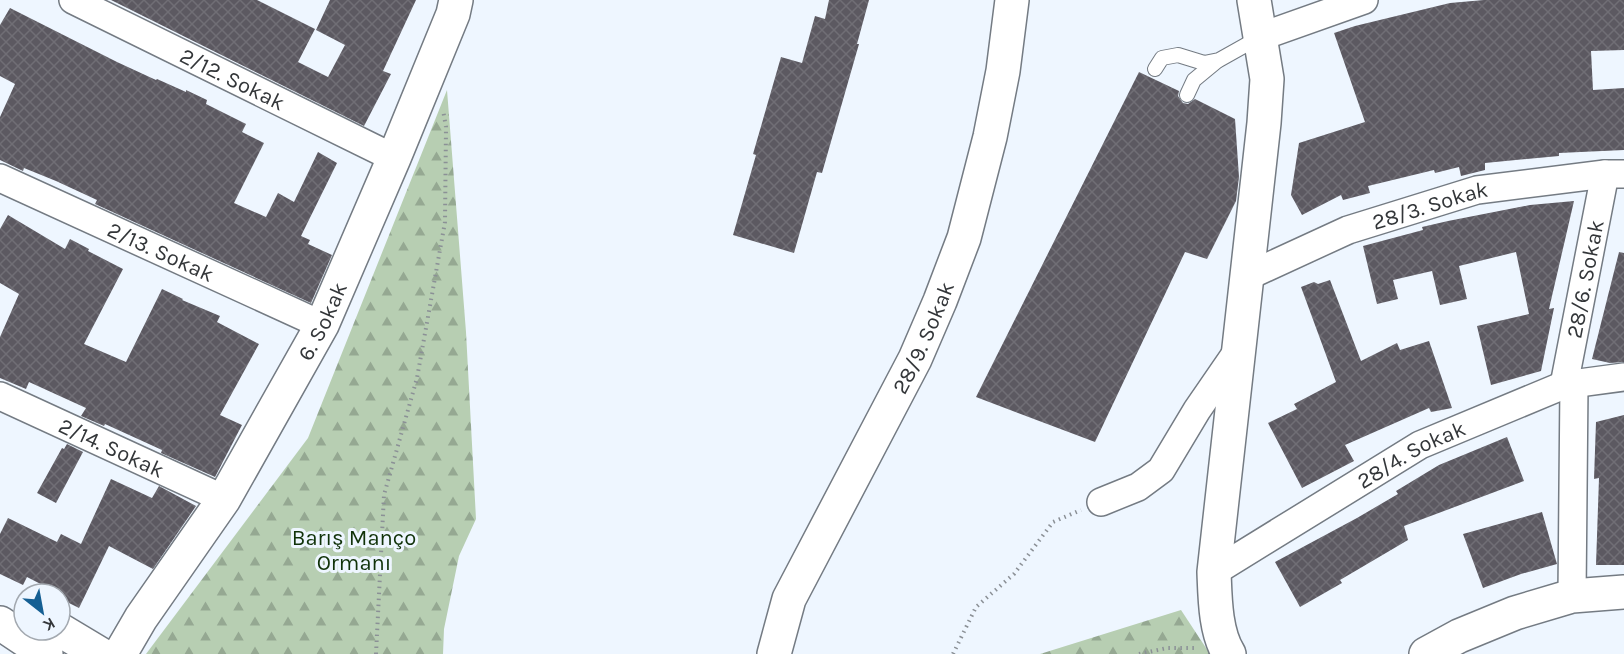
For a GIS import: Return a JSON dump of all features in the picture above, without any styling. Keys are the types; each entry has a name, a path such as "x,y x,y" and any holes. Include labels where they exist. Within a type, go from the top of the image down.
{"street":[{"name":"2/12. Sokak","path":"73,0 394,158"},
{"name":"6. Sokak","path":"120,654 141,618 224,499 322,325 394,158 453,14 456,0"},
{"name":"28/9. Sokak","path":"774,654 789,599 915,359 964,238 990,137 1003,71 1012,0"},
{"path":"1227,651 1216,608 1214,572 1248,276 1267,79 1254,0"},
{"path":"1260,37 1364,0"},
{"name":"28/3. Sokak","path":"1248,276 1348,230 1477,190 1615,174"},
{"name":"28/6. Sokak","path":"1572,596 1569,385 1615,174"},
{"name":"2/13. Sokak","path":"0,178 322,325"},
{"path":"1101,502 1138,487 1161,470 1197,410 1240,348"},
{"name":"28/4. Sokak","path":"1214,572 1420,445 1569,385 1624,377"},
{"name":"2/14. Sokak","path":"0,396 224,499"},
{"path":"1426,654 1459,636 1515,614 1572,596 1624,592"},
{"name":"6. Sokak","path":"101,654 141,618"},
{"path":"0,623 46,654"},
{"path":"72,637 101,654"}],"lane":[{"path":"1187,95 1194,80 1219,60 1260,37"},
{"path":"1155,69 1162,58 1178,55 1204,63 1219,60"}],"path":[{"path":"376,654 384,495 417,378 445,222 446,127 442,104"},
{"path":"953,654 976,607 1014,574 1053,522 1101,502"},
{"path":"1139,654 1167,648 1227,651"}],"green space":[{"name":"Barış Manço Ormanı","path":"447,90 466,332 476,519 459,556 444,629 443,654 146,654 308,438"},
{"path":"1181,610 1210,654 1040,654"}],"building":[{"path":"111,0 257,0 315,29 298,62 328,77 345,45 316,30 330,0 416,0 383,71 391,74 364,126"},
{"path":"829,0 869,0 857,44 859,44 822,173 817,172 794,253 733,235 781,57 802,63 815,16 825,19"},
{"path":"1484,0 1624,0 1624,50 1591,51 1593,90 1624,88 1624,150 1559,153 1559,156 1485,163 1485,170 1461,176 1459,167 1435,173 1434,170 1368,186 1370,193 1343,200 1341,195 1302,215 1291,195 1299,143 1365,122 1334,33 1450,3"},
{"path":"10,8 117,62 207,100 206,104 246,124 242,132 264,143 234,203 266,217 278,193 294,202 318,152 337,163 301,236 310,240 308,244 332,255 311,303 95,204 97,200 56,181 24,168 23,171 0,160 0,117 15,84 0,76 0,25"},
{"path":"1139,72 1179,91 1178,96 1183,103 1188,104 1195,99 1235,119 1239,177 1236,201 1207,259 1185,252 1095,442 976,397"},
{"path":"1574,201 1549,309 1554,308 1541,371 1491,385 1477,326 1529,314 1516,252 1459,266 1467,299 1440,305 1432,271 1393,280 1398,299 1377,304 1363,246 1448,221 1530,205"},
{"path":"8,215 65,249 70,239 123,269 84,344 126,362 162,289 220,316 217,322 259,344 220,415 242,425 215,477 161,453 162,450 105,424 104,426 81,416 86,408 29,382 26,389 0,378 0,337 19,294 0,283 0,229"},
{"path":"1619,252 1624,253 1624,362 1610,363 1592,359"},
{"path":"1330,280 1361,361 1397,343 1400,350 1429,341 1452,408 1431,412 1429,408 1345,445 1354,461 1302,488 1268,423 1297,409 1294,404 1336,382 1301,287 1314,282 1318,284"},
{"path":"1624,415 1624,565 1596,565 1599,478 1594,479 1596,422"},
{"path":"1507,437 1524,481 1404,526 1408,540 1340,580 1342,583 1300,607 1275,562 1398,494 1396,491 1439,465"},
{"path":"67,444 83,452 56,503 37,493 62,448 64,449"},
{"path":"111,479 152,498 159,486 196,506 153,569 109,546 79,608 72,604 72,582 37,582 27,577 24,582 17,582 0,574 0,534 8,518 57,542 61,534 81,544"},
{"path":"1542,512 1557,564 1483,588 1463,534"}]}
